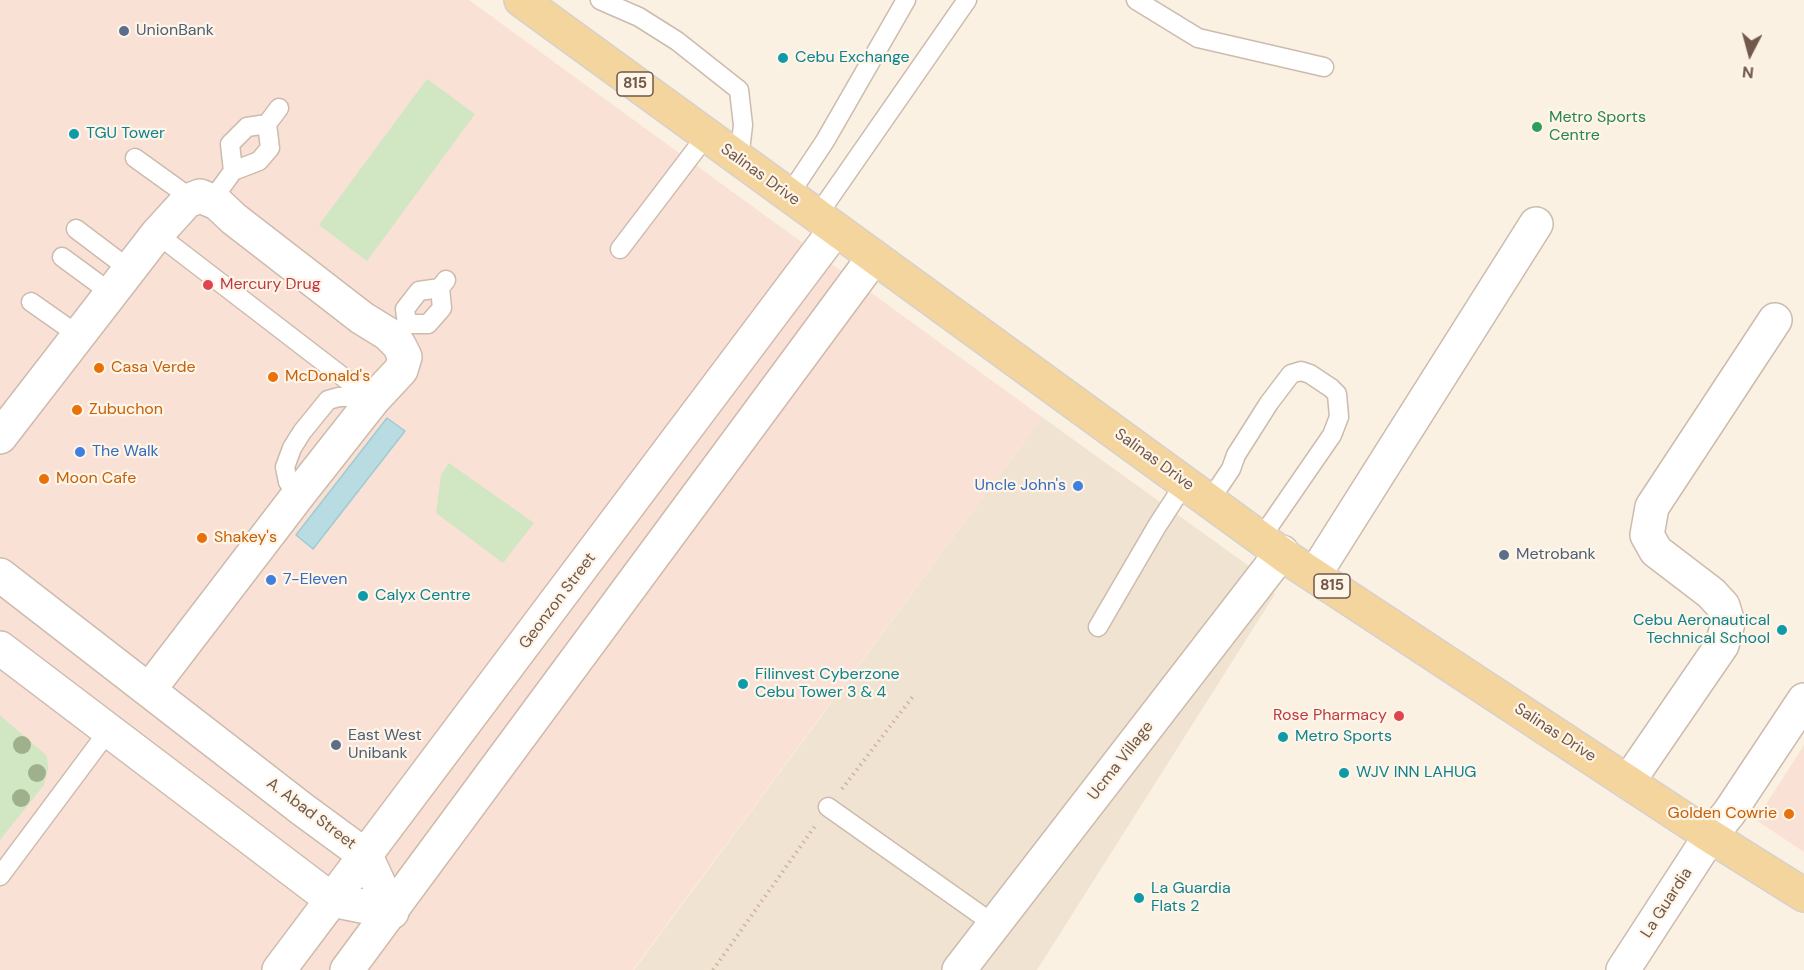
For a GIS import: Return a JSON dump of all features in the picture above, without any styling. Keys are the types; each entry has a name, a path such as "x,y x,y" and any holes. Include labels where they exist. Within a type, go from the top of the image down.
{"main road":[{"name":"Salinas Drive","path":"532,2 706,136 1271,545 1710,836 1804,895"}],"street":[{"path":"0,437 157,234 187,201 202,200 362,318 388,334 401,332 405,357 401,370 371,398 149,690"},
{"name":"Geonzon Street","path":"279,970 366,855 826,223"},
{"path":"1315,574 1536,224"},
{"path":"347,970 874,257"},
{"path":"1628,782 1722,645 1728,623 1723,606 1711,593 1656,551 1647,535 1652,507 1775,320"},
{"name":"Ucma Village","path":"959,970 1271,545"},
{"name":"A. Abad Street","path":"0,575 302,809 366,855 392,912"},
{"path":"0,648 332,900 392,912"},
{"name":"La Guardia","path":"1623,970 1710,836 1729,813 1804,700"}],"lane":[{"path":"600,0 639,17 677,41 739,90 743,125 739,160"},
{"path":"789,195 825,141 906,0"},
{"path":"826,223 967,0"},
{"path":"1136,0 1198,38 1324,67"},
{"path":"135,158 202,200 233,171 259,161 270,148 267,124 279,108"},
{"path":"233,171 230,144 247,127 267,124"},
{"path":"620,249 706,136"},
{"path":"76,229 120,281"},
{"path":"157,234 371,398"},
{"path":"62,257 120,281"},
{"path":"443,284 442,308 428,324 401,332 405,309 419,291 443,284"},
{"path":"31,302 78,335"},
{"path":"1098,627 1157,526 1197,492 1231,469 1236,455 1269,403 1291,374 1301,371 1310,374 1337,394 1339,417 1332,435 1271,545"},
{"path":"0,876 109,730"},
{"path":"828,807 994,925"}],"path":[{"path":"712,970 828,807 914,695"}],"shaded area":[{"path":"0,0 469,0 1042,417 633,970 0,970"},
{"path":"1042,417 1253,569 1275,594 1037,970 634,970"},
{"path":"1804,745 1804,852 1756,820"}],"green space":[{"path":"427,79 475,114 367,261 319,225"},
{"path":"449,463 534,523 503,563 436,513 441,475"},
{"path":"0,715 47,756 48,769 44,785 0,840"}],"water":[{"path":"387,418 405,431 313,549 296,535"}],"place":[{"name":"UnionBank","path":"124,31"},
{"name":"Cebu Exchange","path":"783,58"},
{"name":"Metro Sports Centre","path":"1537,127"},
{"name":"TGU Tower","path":"74,134"},
{"name":"Mercury Drug","path":"208,285"},
{"name":"Casa Verde","path":"99,368"},
{"name":"McDonald's","path":"273,377"},
{"name":"Zubuchon","path":"77,410"},
{"name":"The Walk","path":"80,452"},
{"name":"Moon Cafe","path":"44,479"},
{"name":"Uncle John's","path":"1078,486"},
{"name":"Shakey's","path":"202,538"},
{"name":"Metrobank","path":"1504,555"},
{"name":"7-Eleven","path":"271,580"},
{"name":"Calyx Centre","path":"363,596"},
{"name":"Cebu Aeronautical Technical School","path":"1782,630"},
{"name":"Filinvest Cyberzone Cebu Tower 3 & 4","path":"743,684"},
{"name":"Rose Pharmacy","path":"1399,716"},
{"name":"Metro Sports","path":"1283,737"},
{"name":"East West Unibank","path":"336,745"},
{"name":"WJV INN LAHUG","path":"1344,773"},
{"name":"Golden Cowrie","path":"1789,814"},
{"name":"La Guardia Flats 2","path":"1139,898"}]}
